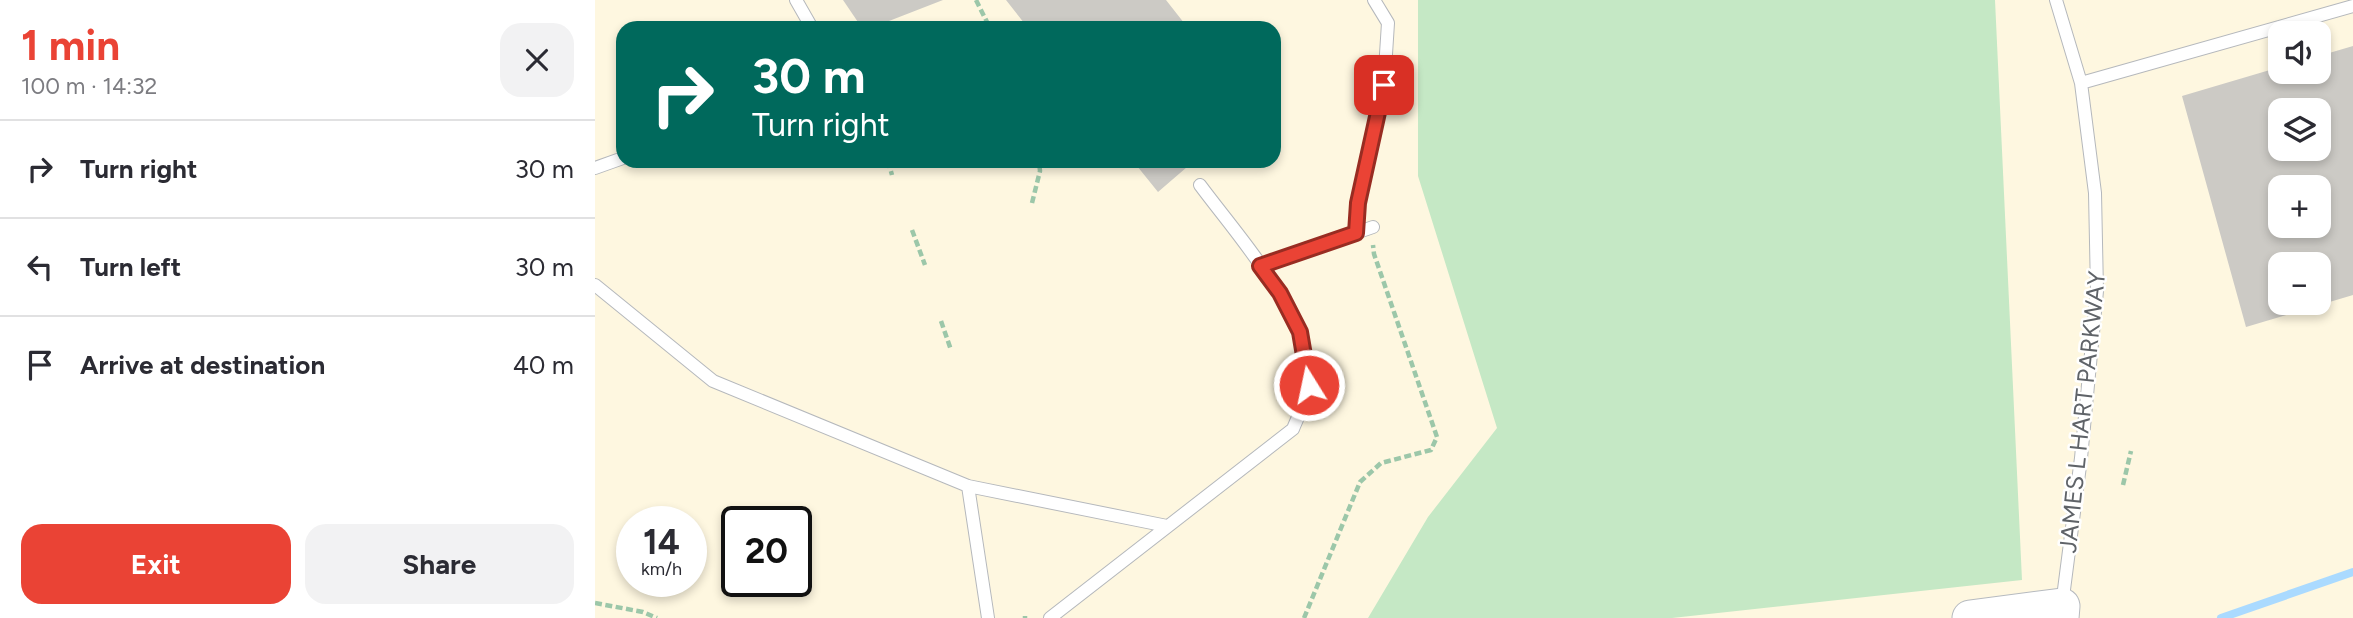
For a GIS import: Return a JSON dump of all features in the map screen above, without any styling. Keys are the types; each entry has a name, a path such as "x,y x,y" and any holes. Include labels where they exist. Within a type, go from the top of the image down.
{"street":[{"path":"1970,618 2062,612"}],"lane":[{"path":"796,0 808,21"},
{"path":"1356,233 1358,203 1384,85 1388,23 1374,0"},
{"name":"JAMES L HART PARKWAY","path":"2056,0 2081,83 2095,193 2098,291 2062,612"},
{"path":"2081,83 2353,6"},
{"path":"595,168 616,160"},
{"path":"1050,618 1293,429 1309,385 1300,332 1280,293 1200,185"},
{"path":"1260,266 1373,227"},
{"path":"595,285 713,381 968,486 1167,526"},
{"path":"968,486 988,618"}],"path":[{"path":"976,0 986,21"},
{"path":"890,168 892,175"},
{"path":"1032,203 1040,168"},
{"path":"1304,618 1360,482 1381,463 1431,450 1437,437 1374,254 1373,227"},
{"path":"912,230 925,265"},
{"path":"941,321 951,349"},
{"path":"2123,485 2131,451"},
{"path":"595,603 643,612 657,618"}],"shaded area":[{"path":"595,0 2353,0 2353,618 595,618"}],"green space":[{"path":"1418,0 1995,0 2022,580 1672,618 1368,618 1428,517 1497,428 1418,176"}],"building":[{"path":"843,0 943,0 889,21 857,21"},
{"path":"1006,0 1166,0 1182,21 1022,21"},
{"path":"2353,46 2353,295 2331,302 2331,252 2268,252 2268,315 2286,315 2246,327 2182,96 2268,71 2268,84 2331,84 2331,52"},
{"path":"1139,168 1186,168 1158,192"}],"waterway":[{"path":"2221,618 2353,572"}],"route":[{"path":"1309,385 1300,332 1280,293 1260,266 1356,233 1358,203 1384,85"}]}
